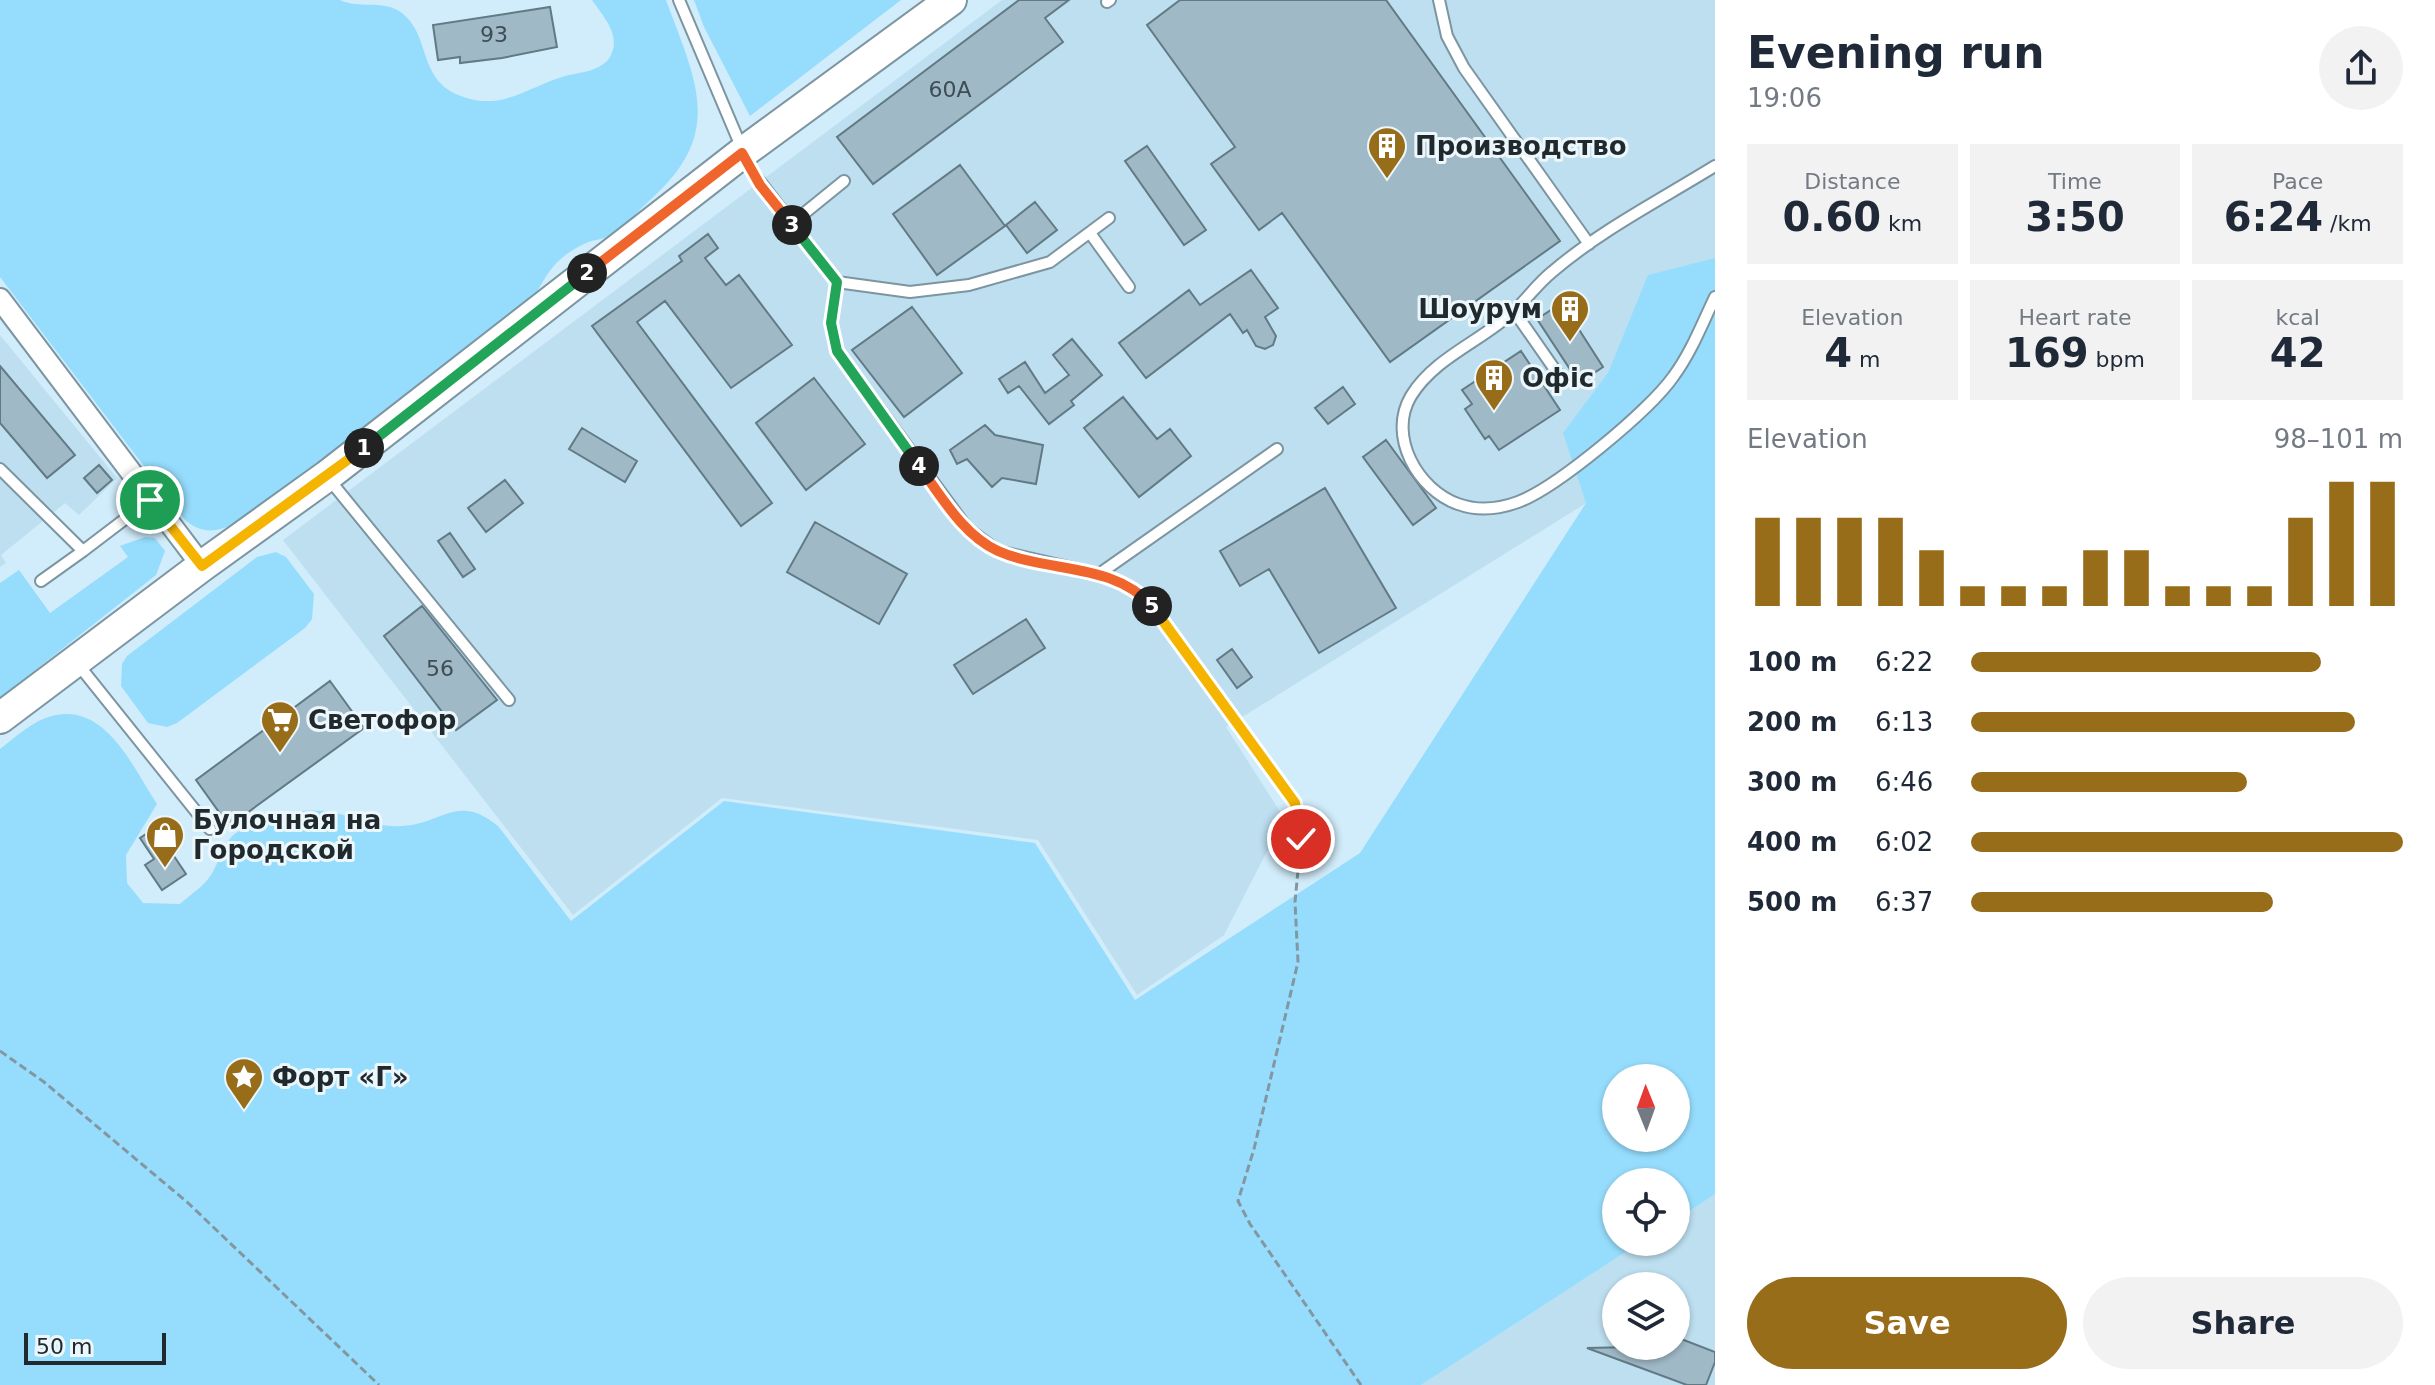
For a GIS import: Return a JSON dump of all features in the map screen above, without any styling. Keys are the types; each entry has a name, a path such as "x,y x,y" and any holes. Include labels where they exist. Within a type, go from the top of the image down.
{"main road":[{"path":"0,718 327,476 742,153 951,0"}],"street":[{"path":"0,299 202,566"}],"lane":[{"path":"679,0 742,153 760,185 837,282 910,292 949,290 1050,262 1109,218"},
{"path":"1439,0 1447,36 1464,68 1589,244"},
{"path":"1715,166 1589,244 1537,285 1514,311 1432,371 1420,384 1405,410 1403,432 1409,457 1431,488 1461,506 1499,508 1534,495 1552,485 1650,404 1675,375 1715,297"},
{"path":"791,224 844,181"},
{"path":"1090,233 1129,287"},
{"path":"837,282 831,323 837,351 961,521 983,542 998,551 1117,580 1148,602 1221,702"},
{"path":"1514,311 1560,377"},
{"path":"1099,574 1277,449"},
{"path":"0,469 83,551"},
{"path":"327,476 509,700"},
{"path":"41,581 150,500"},
{"path":"76,662 210,829"}],"path":[{"path":"1221,702 1295,803 1301,839 1295,902 1298,962 1254,1149 1238,1201 1250,1224 1361,1385"},
{"path":"0,1051 44,1082 176,1192 379,1385"}],"shaded area":[{"path":"0,0 340,0 385,6 399,11 409,20 429,65 444,86 456,94 485,101 511,97 562,77 595,69 607,61 614,48 614,40 592,0 666,0 694,82 698,106 696,129 688,152 673,176 618,230 560,259 535,296 239,522 217,530 204,530 185,520 0,277"},
{"path":"694,0 901,0 750,116 704,27"},
{"path":"1002,0 1715,0 1715,423 1226,727 1284,818 1224,935 1137,995 1038,840 722,798 573,915 283,540"},
{"path":"1715,258 1715,1194 1690,1211 1690,1168 1602,1168 1602,1256 1619,1256 1421,1385 0,1385 0,749 31,725 52,716 71,714 88,719 116,741 138,773 157,804 126,855 127,883 143,903 180,904 208,879 236,833 272,817 323,811 376,824 402,826 461,811 484,816 498,826 571,921 724,801 1035,843 1135,1000 1360,853 1586,503 1563,433 1608,373 1648,275"},
{"path":"0,335 117,478 79,515 65,503 1,555 6,563 0,567"},
{"path":"145,537 155,538 165,551 156,575 0,698 0,583 19,570 50,613 128,557 120,546"},
{"path":"276,552 286,557 314,594 312,619 305,628 177,723 167,727 148,723 121,686 122,664 127,656 257,557"},
{"path":"1715,1194 1715,1385 1421,1385 1619,1256 1690,1256 1690,1211"}],"building":[{"path":"1019,0 1069,0 1045,18 1063,42 873,184 837,137"},
{"name":"Производство","path":"1180,0 1386,0 1560,241 1390,362 1282,213 1259,230 1211,164 1235,147 1147,25"},
{"path":"550,7 557,47 460,63 460,57 438,60 433,25"},
{"path":"1147,146 1206,230 1184,245 1125,161"},
{"path":"960,165 1005,226 937,275 893,214"},
{"path":"1035,202 1057,230 1027,253 1006,225"},
{"path":"708,234 718,248 705,258 726,285 739,275 792,345 731,388 665,301 637,322 772,503 741,526 592,326 682,261 679,256"},
{"path":"1251,270 1278,308 1265,317 1276,336 1273,345 1265,349 1256,346 1247,330 1243,333 1230,314 1146,378 1119,343 1189,290 1200,305"},
{"name":"Шоурум","path":"1562,303 1603,367 1579,383 1537,319"},
{"path":"912,307 962,373 904,417 852,350"},
{"path":"1072,339 1102,375 1071,401 1074,405 1049,424 1019,386 1008,393 999,379 1025,362 1045,393 1069,375 1053,355"},
{"path":"1521,351 1560,410 1499,450 1489,436 1485,439 1465,409 1472,404 1462,390"},
{"path":"0,366 75,455 47,478 0,423"},
{"path":"814,378 865,444 806,490 756,423"},
{"path":"1343,387 1355,404 1328,424 1315,408"},
{"path":"1123,397 1157,439 1170,429 1191,456 1139,497 1084,428"},
{"path":"985,425 995,435 1043,445 1036,484 1002,478 992,487 967,459 957,464 950,450"},
{"path":"582,428 637,461 625,482 569,449"},
{"path":"1386,440 1436,508 1413,525 1363,457"},
{"path":"99,465 112,480 97,493 84,478"},
{"path":"505,480 523,503 486,532 468,508"},
{"path":"1325,488 1396,608 1319,653 1269,569 1240,586 1220,551"},
{"path":"815,522 907,574 879,624 787,572"},
{"path":"450,533 475,569 463,577 438,541"},
{"path":"422,606 497,700 456,730 384,636"},
{"path":"1026,619 1045,648 973,694 954,665"},
{"path":"1232,649 1252,677 1237,688 1217,660"},
{"name":"Светофор","path":"330,681 364,728 229,826 196,780"},
{"name":"Булочная на Городской","path":"155,828 186,874 162,890 145,865 154,859 140,838"},
{"path":"1690,1342 1715,1352 1715,1362 1706,1385 1687,1385 1619,1360 1690,1360"},
{"path":"1587,1348 1602,1348 1602,1354"}],"place":[{"name":"Производство","path":"1387,180"},
{"name":"Шоурум","path":"1570,343"},
{"name":"Офіс","path":"1494,412"},
{"name":"Светофор","path":"280,754"},
{"name":"Булочная на Городской","path":"165,869"},
{"name":"Форт «Г»","path":"244,1111"}],"route":[{"path":"150,500 202,566 327,476 742,153 760,185 837,282 831,323 837,351 845,365 954,514 983,542 998,551 1117,580 1148,602 1295,803 1301,839"}]}
